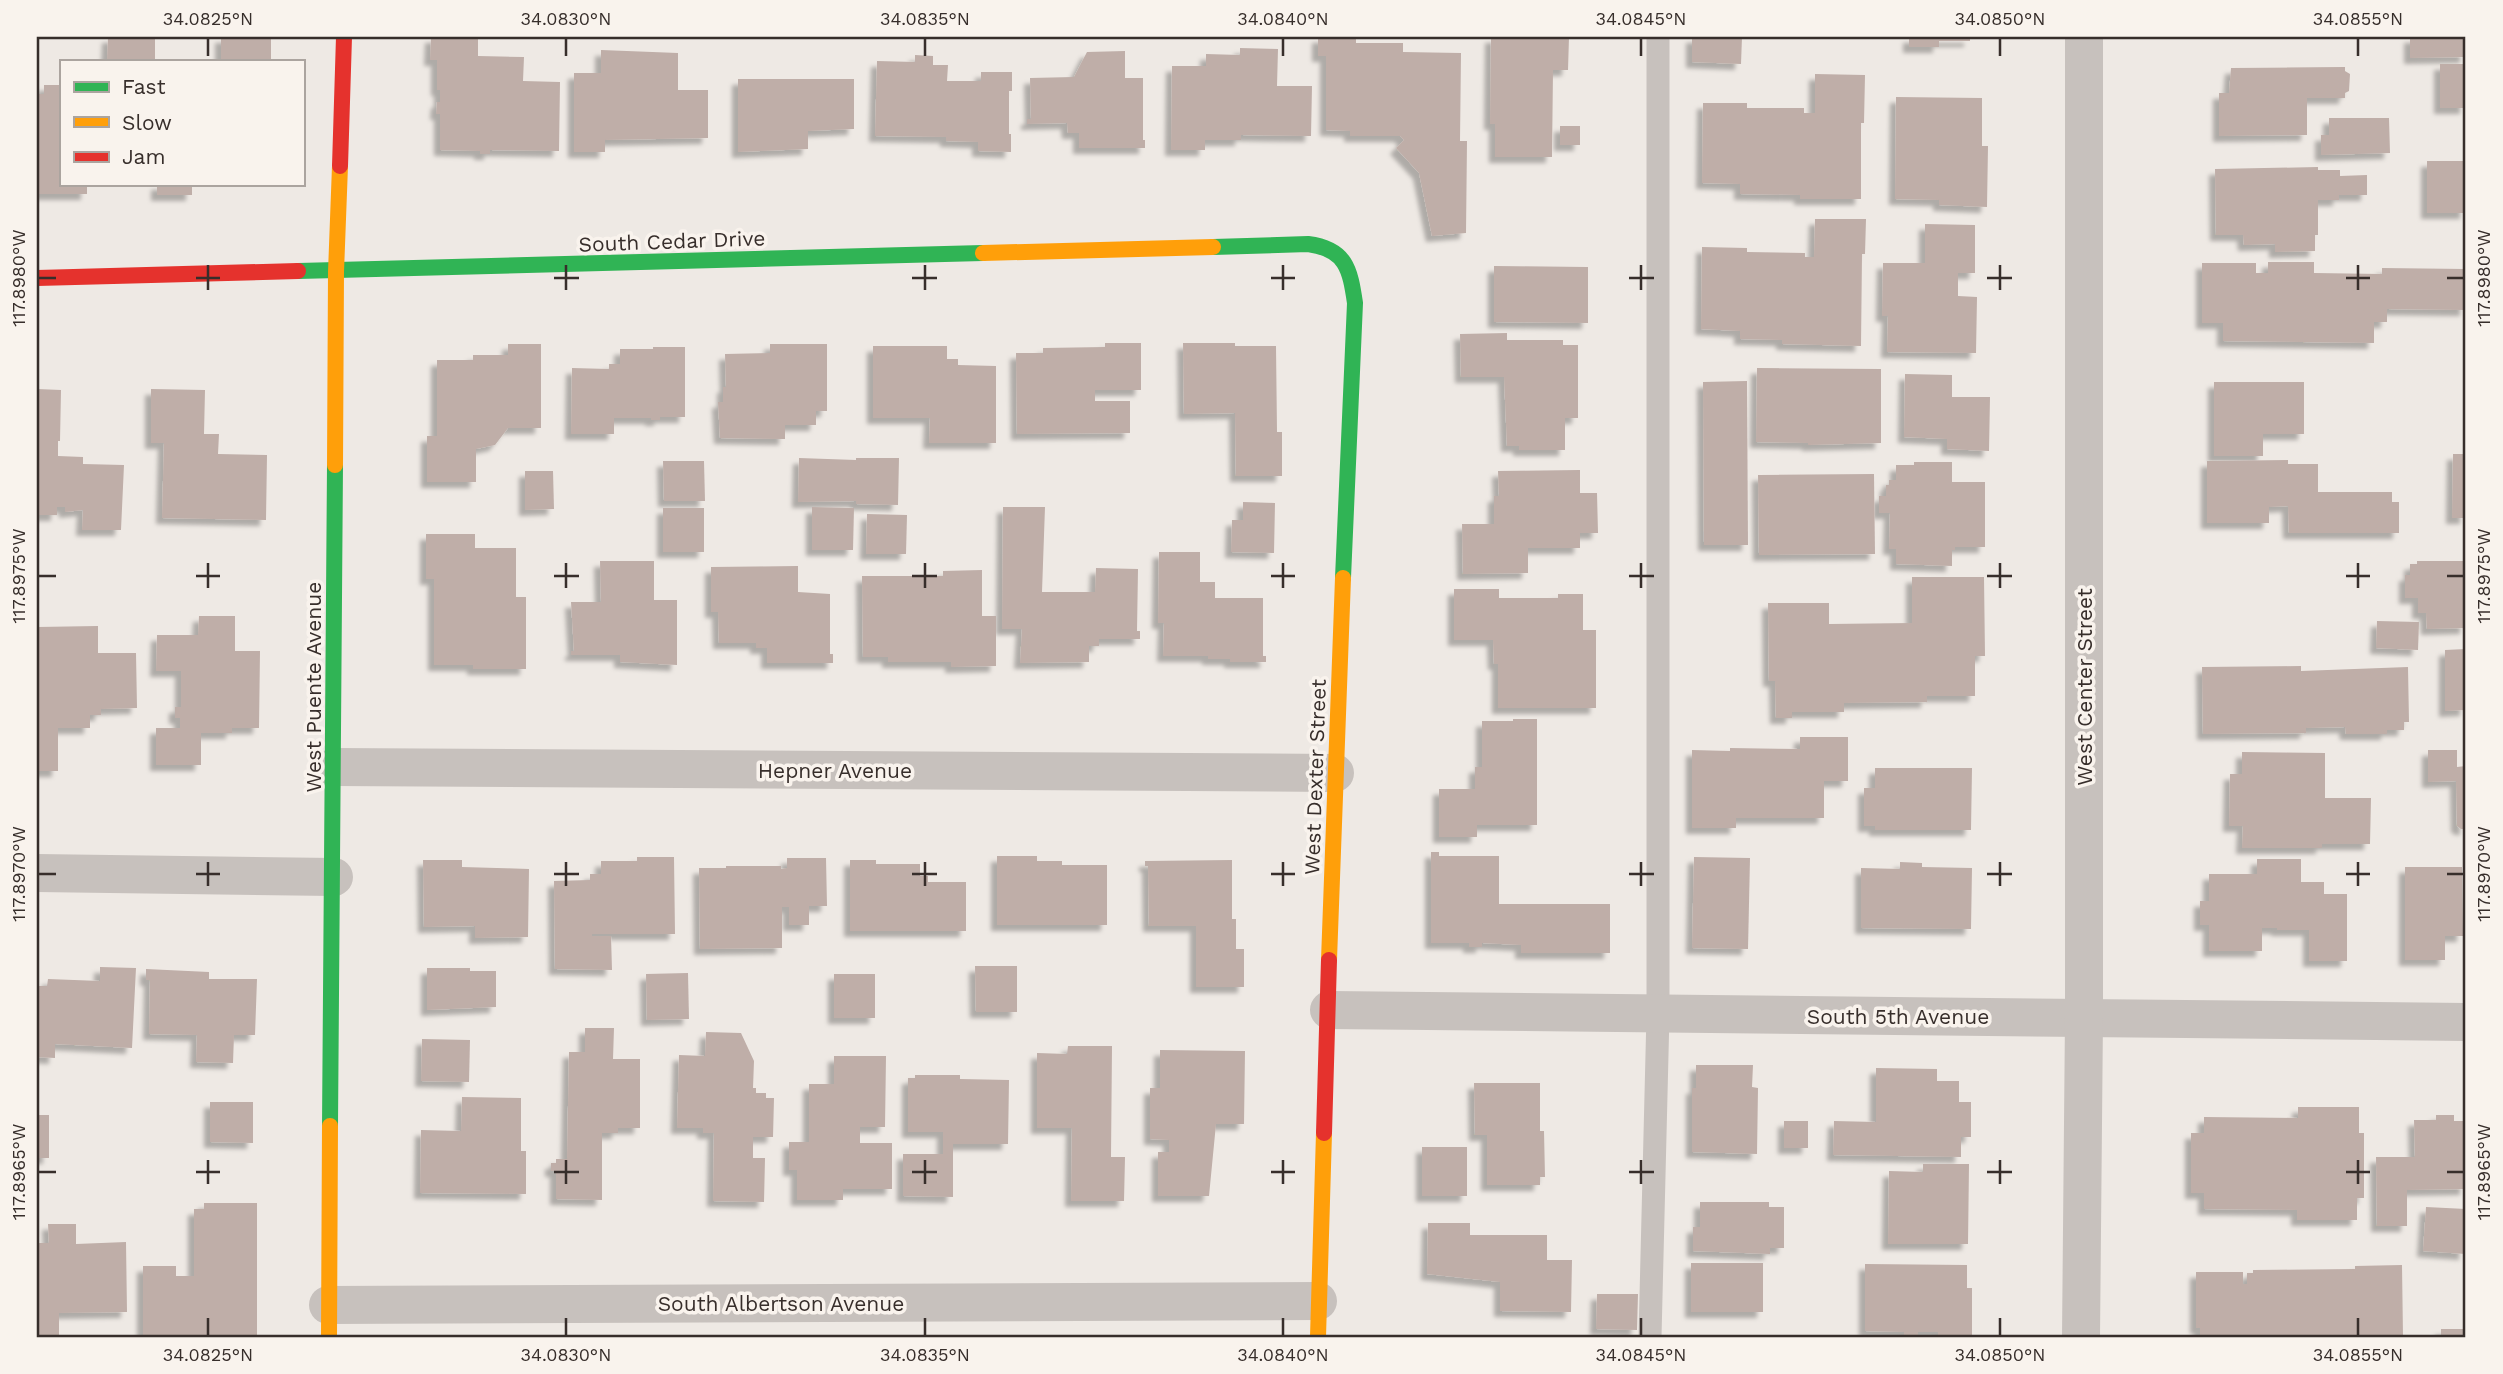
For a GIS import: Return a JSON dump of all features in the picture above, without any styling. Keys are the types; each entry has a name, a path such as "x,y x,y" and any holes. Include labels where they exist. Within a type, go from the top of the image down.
{"street":[{"name":"West Puente Avenue","path":"329,1321 336,272 344,37"},
{"name":"West Center Street","path":"2081,1337 2084,1017 2084,37"},
{"name":"South Cedar Drive","path":"37,278 1308,244"},
{"name":"West Dexter Street","path":"1308,244 1325,245 1340,256 1350,275 1355,303 1335,773 1318,1319"},
{"name":"Hepner Avenue","path":"334,767 1335,773"},
{"path":"37,873 334,877"},
{"name":"South 5th Avenue","path":"1329,1010 2466,1022"},
{"name":"South Albertson Avenue","path":"329,1321 1318,1319"}],"lane":[{"path":"1650,1337 1658,1014 1658,37"}],"building":[{"path":"108,37 155,37 155,60 107,60"},
{"path":"221,37 271,37 271,60 221,60"},
{"path":"431,37 478,37 478,56 524,57 523,81 560,82 559,151 490,150 490,154 480,154 480,151 440,150 440,114 436,114 440,90 437,90 437,60 430,60"},
{"path":"1318,37 1356,37 1356,43 1403,43 1403,52 1461,53 1460,141 1467,141 1466,233 1432,236 1419,173 1396,148 1404,140 1400,136 1350,136 1350,131 1326,130 1326,56 1318,56"},
{"path":"1491,37 1569,37 1568,70 1553,70 1552,157 1495,157 1495,124 1490,124"},
{"path":"1692,37 1742,37 1741,64 1692,62"},
{"path":"1909,37 1970,37 1970,41 1939,41 1939,47 1909,47"},
{"path":"2410,37 2466,37 2466,57 2410,58"},
{"path":"1240,48 1278,49 1277,86 1312,86 1311,136 1241,135 1241,140 1205,140 1205,150 1171,150 1172,66 1206,66 1206,54 1240,55"},
{"path":"601,50 678,53 678,90 708,90 708,138 605,140 605,152 574,152 574,73 601,73"},
{"path":"1125,51 1125,78 1143,78 1145,148 1079,148 1079,133 1068,133 1067,123 1027,124 1027,119 1031,119 1030,78 1074,77 1087,52"},
{"path":"915,55 933,56 933,65 948,65 947,81 981,81 981,72 1012,72 1012,91 1009,91 1011,152 978,151 978,142 946,141 946,137 875,136 877,61 915,62"},
{"path":"2440,64 2466,64 2466,108 2440,108"},
{"path":"2345,67 2345,71 2350,74 2349,91 2345,93 2345,98 2307,98 2307,135 2219,136 2219,93 2229,93 2231,68"},
{"path":"1815,74 1865,75 1864,123 1861,123 1861,199 1800,199 1800,195 1740,194 1740,184 1702,183 1703,103 1747,103 1747,108 1804,108 1804,113 1815,113"},
{"path":"738,79 854,79 854,129 808,131 808,149 738,152"},
{"path":"44,85 60,85 60,186 87,186 87,194 37,194 37,94 44,94"},
{"path":"1896,97 1982,98 1982,146 1988,146 1987,207 1939,205 1939,200 1895,199"},
{"path":"2329,118 2389,118 2390,153 2321,155 2321,135 2329,135"},
{"path":"1560,126 1580,126 1580,145 1560,145"},
{"path":"2427,161 2466,161 2466,213 2427,213"},
{"path":"2318,167 2318,170 2340,170 2340,176 2367,175 2367,195 2339,195 2339,200 2318,200 2315,251 2275,252 2275,244 2244,245 2243,235 2216,235 2215,169"},
{"path":"157,186 192,186 192,195 157,195"},
{"path":"1815,219 1866,219 1865,254 1862,254 1861,346 1782,344 1782,340 1740,339 1740,331 1701,329 1702,247 1747,248 1747,252 1805,253 1805,257 1814,257"},
{"path":"1925,224 1975,225 1975,273 1958,273 1958,296 1977,297 1976,353 1887,352 1888,316 1882,316 1883,263 1925,263"},
{"path":"2268,262 2314,262 2314,273 2382,274 2382,268 2466,269 2466,310 2387,309 2387,322 2374,322 2374,343 2223,341 2223,323 2202,323 2202,263 2256,263 2256,273 2268,273"},
{"path":"1494,266 1588,267 1588,323 1494,322"},
{"path":"1507,333 1507,340 1563,340 1563,345 1578,345 1578,418 1565,418 1565,450 1519,450 1519,446 1507,446 1504,377 1461,377 1460,334"},
{"path":"1105,343 1141,343 1141,390 1095,390 1095,401 1130,401 1130,433 1017,434 1016,353 1043,353 1043,348 1105,347"},
{"path":"1183,343 1276,346 1277,432 1282,432 1282,476 1236,476 1235,413 1184,414"},
{"path":"508,344 541,344 541,428 508,428 495,445 476,449 476,482 427,482 427,436 437,436 437,360 473,360 473,355 508,355"},
{"path":"770,344 827,344 827,411 816,411 816,425 785,425 785,439 720,438 718,402 723,402 723,387 726,387 725,354 770,353"},
{"path":"873,346 947,346 947,359 958,359 958,365 996,366 996,443 929,443 930,418 873,418"},
{"path":"685,347 685,417 660,417 660,420 614,418 614,434 571,434 572,368 609,369 609,364 620,364 620,349"},
{"path":"1757,368 1881,369 1881,443 1808,445 1756,442"},
{"path":"1905,374 1952,375 1952,397 1990,397 1989,451 1947,449 1947,439 1904,437"},
{"path":"1747,381 1748,545 1704,545 1703,382"},
{"path":"2214,382 2304,382 2304,434 2263,434 2263,456 2214,456"},
{"path":"37,389 61,390 58,456 83,457 83,464 124,465 121,530 82,530 83,510 65,512 65,507 57,507 57,515 37,515"},
{"path":"151,389 205,390 204,434 219,434 218,454 267,455 266,520 162,518 164,443 151,443"},
{"path":"2453,454 2466,454 2466,518 2452,518"},
{"path":"799,458 899,458 898,505 856,504 856,501 798,502"},
{"path":"2288,460 2288,464 2318,464 2318,492 2392,492 2392,502 2399,502 2399,533 2289,533 2288,506 2269,507 2269,523 2207,523 2207,461"},
{"path":"663,461 704,461 705,501 664,501"},
{"path":"1914,462 1952,462 1952,482 1985,482 1985,547 1955,547 1955,550 1952,550 1952,566 1896,564 1896,549 1889,549 1890,513 1879,513 1879,496 1886,496 1889,480 1896,480 1896,465 1914,465"},
{"path":"1580,470 1580,493 1597,493 1598,533 1580,533 1580,548 1528,548 1528,573 1463,574 1462,524 1494,524 1494,496 1499,496 1498,471"},
{"path":"525,471 553,471 554,509 525,510"},
{"path":"1874,474 1875,554 1759,555 1758,475"},
{"path":"1243,502 1275,503 1274,553 1231,552 1232,520 1243,520"},
{"path":"812,507 854,508 853,550 812,550"},
{"path":"1003,507 1045,507 1042,592 1095,592 1096,568 1138,569 1137,631 1140,631 1140,639 1099,639 1099,646 1089,646 1089,662 1020,663 1022,629 1002,629"},
{"path":"663,508 704,508 704,552 663,552"},
{"path":"867,514 907,515 906,554 866,554"},
{"path":"426,534 475,534 475,548 516,548 516,597 526,597 526,669 473,669 473,665 434,665 434,579 426,579"},
{"path":"1159,552 1200,552 1200,582 1215,582 1215,598 1263,598 1263,656 1266,656 1266,662 1230,662 1230,659 1208,659 1208,656 1163,656 1164,623 1158,623"},
{"path":"600,561 654,561 654,600 677,600 677,665 620,662 620,655 571,655 571,651 574,651 571,602 601,602"},
{"path":"2417,561 2466,561 2466,628 2427,629 2426,613 2418,613 2418,598 2405,598 2405,575 2410,575 2410,564 2417,564"},
{"path":"798,566 798,592 830,594 830,654 833,654 833,663 767,663 767,648 756,648 756,643 719,643 718,612 711,612 711,567"},
{"path":"982,570 982,616 996,616 996,666 951,667 951,662 888,662 888,657 863,657 862,576 943,576 943,571"},
{"path":"1912,577 1984,577 1985,656 1975,656 1975,696 1927,696 1927,702 1844,703 1844,712 1792,712 1792,718 1776,718 1775,681 1769,681 1768,603 1829,603 1829,624 1912,623"},
{"path":"1454,589 1499,589 1499,598 1558,598 1558,594 1583,594 1583,630 1596,630 1596,708 1498,708 1498,664 1494,664 1493,640 1454,640"},
{"path":"199,616 235,616 235,651 260,651 259,728 232,728 232,733 201,733 201,765 156,765 156,728 180,728 180,718 175,718 175,707 181,707 181,671 156,671 157,635 198,635"},
{"path":"2377,621 2419,622 2418,650 2376,648"},
{"path":"98,626 98,653 136,653 137,708 101,709 101,715 90,715 90,728 58,728 58,771 37,771 37,627"},
{"path":"2466,649 2466,710 2445,711 2445,650"},
{"path":"2301,666 2301,671 2408,667 2409,722 2404,722 2404,730 2387,730 2387,734 2346,734 2345,727 2306,728 2306,733 2203,734 2202,667"},
{"path":"1537,719 1537,825 1477,825 1477,837 1439,837 1439,789 1475,789 1475,767 1482,767 1482,721"},
{"path":"1800,737 1848,737 1848,781 1824,781 1824,818 1736,818 1736,828 1692,828 1692,750 1800,749"},
{"path":"2428,750 2457,750 2457,767 2466,766 2466,829 2457,826 2456,781 2428,782"},
{"path":"2242,752 2325,753 2325,798 2371,798 2370,844 2322,844 2322,848 2242,848 2243,826 2229,826 2230,774 2242,774"},
{"path":"1875,768 1972,768 1971,830 1875,830 1875,826 1864,826 1864,788 1875,788"},
{"path":"1431,852 1439,852 1439,856 1499,856 1499,904 1610,904 1610,953 1521,953 1521,945 1482,943 1482,947 1469,947 1469,943 1431,943"},
{"path":"997,856 1037,856 1037,861 1062,861 1062,865 1107,865 1107,925 997,925"},
{"path":"637,857 674,857 675,934 592,934 611,936 612,970 555,969 554,881 590,880 590,874 601,874 601,861 637,861"},
{"path":"1694,857 1750,858 1748,949 1692,948"},
{"path":"787,858 826,858 827,906 809,906 809,925 789,925 789,907 782,907 782,948 700,949 699,868 781,866 781,869 787,868"},
{"path":"2257,859 2301,859 2301,882 2324,882 2324,894 2347,894 2347,961 2309,961 2309,930 2262,928 2262,951 2209,951 2209,925 2200,925 2200,901 2209,901 2209,874 2257,874"},
{"path":"423,860 462,860 462,867 529,869 528,937 475,938 475,926 424,927"},
{"path":"850,860 876,860 876,864 920,864 920,876 928,876 928,882 966,882 966,931 850,931"},
{"path":"1232,860 1232,919 1236,919 1236,949 1244,949 1244,987 1196,987 1196,926 1149,926 1148,866 1145,866 1145,861"},
{"path":"1900,862 1922,863 1922,867 1972,868 1971,929 1861,928 1861,868 1900,869"},
{"path":"2405,867 2462,867 2463,936 2445,936 2445,960 2405,960"},
{"path":"975,966 1017,966 1017,1012 976,1012"},
{"path":"100,967 136,968 132,1048 55,1044 55,1058 37,1057 37,986 47,986 48,979 100,981"},
{"path":"427,968 496,971 496,1007 427,1010"},
{"path":"146,969 209,972 209,979 257,979 255,1035 234,1035 233,1063 196,1062 197,1035 149,1034 150,980 146,980"},
{"path":"688,973 689,1019 647,1020 646,974"},
{"path":"834,974 875,974 875,1018 834,1018"},
{"path":"585,1028 614,1028 613,1059 640,1059 640,1128 618,1128 618,1133 602,1133 602,1200 556,1199 556,1171 551,1171 551,1163 556,1163 556,1159 567,1159 569,1052 585,1052"},
{"path":"706,1032 741,1033 754,1061 753,1088 756,1088 756,1093 766,1093 766,1098 774,1098 773,1137 753,1137 753,1158 765,1158 764,1202 713,1201 714,1133 703,1133 703,1128 677,1128 679,1055 705,1056"},
{"path":"422,1039 470,1040 469,1082 421,1081"},
{"path":"1068,1046 1112,1046 1111,1157 1125,1157 1124,1201 1071,1201 1072,1128 1037,1128 1037,1053 1067,1054"},
{"path":"1160,1050 1245,1051 1244,1124 1216,1124 1209,1196 1158,1196 1158,1152 1169,1152 1169,1140 1150,1139 1150,1088 1160,1088"},
{"path":"834,1056 886,1056 885,1127 860,1127 860,1143 892,1143 892,1189 843,1189 843,1200 797,1200 797,1170 789,1170 789,1142 809,1142 809,1084 834,1084"},
{"path":"1696,1065 1753,1065 1752,1087 1758,1088 1757,1154 1692,1152 1692,1088 1696,1088"},
{"path":"1876,1068 1937,1069 1937,1081 1959,1081 1959,1102 1971,1102 1971,1137 1961,1137 1961,1157 1833,1155 1834,1121 1876,1122"},
{"path":"915,1075 960,1075 960,1079 1009,1080 1008,1144 953,1144 953,1197 903,1196 903,1154 943,1154 943,1132 908,1132 908,1078 915,1078"},
{"path":"1474,1083 1540,1083 1540,1131 1544,1131 1545,1177 1540,1177 1540,1185 1487,1185 1487,1135 1475,1135"},
{"path":"462,1097 521,1098 521,1151 526,1151 526,1194 420,1193 421,1130 461,1131"},
{"path":"210,1102 253,1102 253,1143 210,1142"},
{"path":"2298,1107 2359,1107 2359,1133 2364,1133 2364,1198 2357,1198 2357,1220 2297,1220 2297,1210 2204,1209 2204,1193 2191,1193 2191,1133 2204,1133 2204,1117 2298,1118"},
{"path":"37,1115 49,1115 49,1158 37,1158"},
{"path":"2436,1115 2454,1115 2454,1121 2466,1121 2466,1189 2407,1190 2407,1226 2377,1226 2376,1157 2415,1157 2414,1120 2436,1120"},
{"path":"1784,1121 1808,1121 1808,1148 1784,1148"},
{"path":"1422,1147 1467,1147 1467,1196 1422,1196"},
{"path":"1923,1164 1969,1164 1968,1244 1888,1244 1889,1171 1923,1172"},
{"path":"1700,1202 1769,1202 1769,1207 1784,1207 1784,1248 1770,1248 1770,1254 1693,1251 1693,1227 1700,1227"},
{"path":"204,1203 257,1203 257,1337 143,1337 143,1266 176,1266 176,1276 194,1276 194,1209 204,1209"},
{"path":"2426,1207 2466,1209 2465,1254 2423,1251"},
{"path":"1428,1223 1470,1223 1470,1235 1547,1235 1547,1260 1572,1260 1571,1312 1500,1311 1500,1282 1427,1274"},
{"path":"48,1224 76,1224 76,1244 126,1242 127,1312 59,1313 59,1337 37,1337 37,1243 49,1243"},
{"path":"1691,1263 1763,1263 1763,1312 1691,1312"},
{"path":"1865,1264 1967,1265 1967,1288 1972,1288 1972,1335 1918,1332 1918,1335 1904,1335 1904,1332 1865,1331"},
{"path":"2402,1265 2403,1337 2200,1337 2200,1328 2196,1328 2196,1272 2243,1272 2243,1284 2247,1284 2247,1273 2253,1273 2253,1270 2355,1269 2355,1266"},
{"path":"1597,1294 1638,1294 1637,1330 1596,1329"},
{"path":"2441,1329 2466,1329 2466,1337 2441,1337"}],"traffic: fast":[{"path":"1213,247 1308,244 1331,251 1344,263 1348,271 1355,303 1343,578"},
{"path":"298,271 983,253"},
{"path":"330,1126 335,465"}],"traffic: slow":[{"path":"335,465 336,272 340,166"},
{"path":"983,253 1213,247"},
{"path":"1329,960 1343,578"},
{"path":"329,1337 330,1126"},
{"path":"1318,1337 1324,1133"}],"traffic: jam":[{"path":"340,166 344,37"},
{"path":"37,278 298,271"},
{"path":"1324,1133 1329,960"}]}
